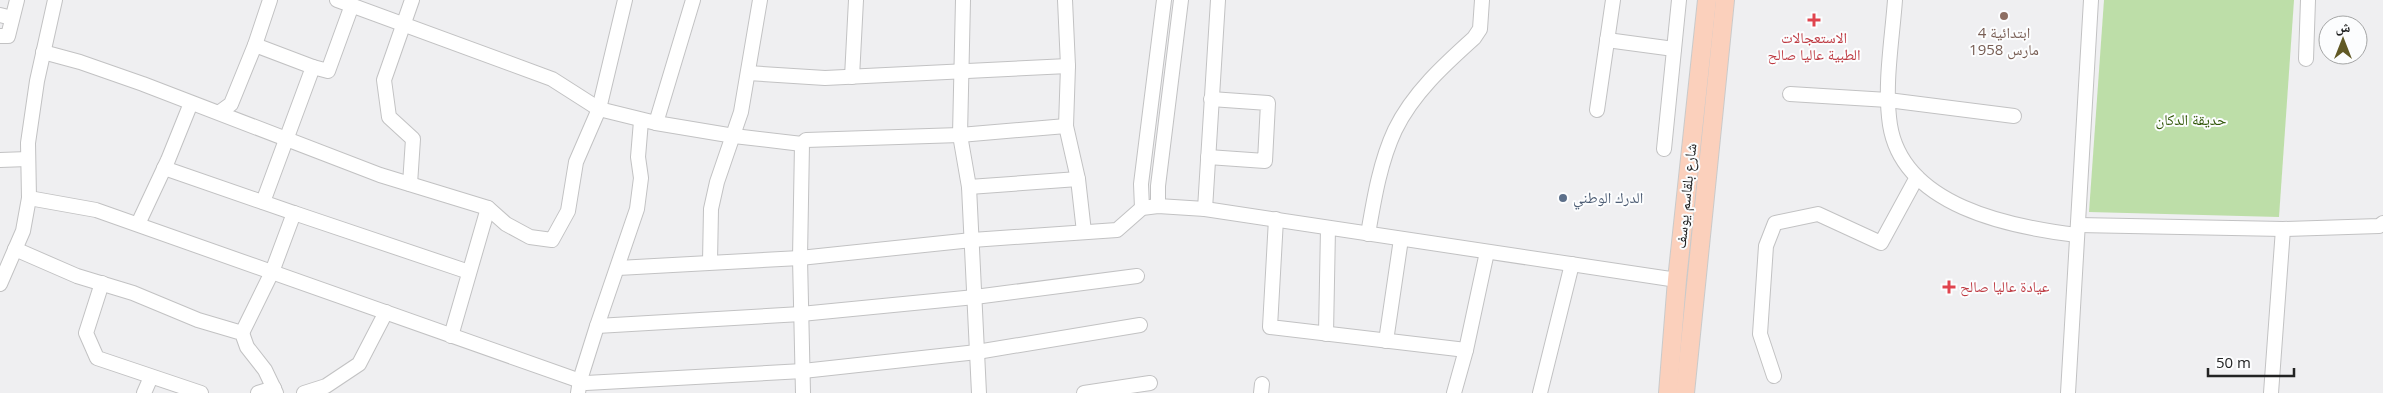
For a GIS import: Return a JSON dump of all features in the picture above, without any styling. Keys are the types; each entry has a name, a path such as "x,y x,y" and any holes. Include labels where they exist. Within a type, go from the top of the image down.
{"main road":[{"name":"شارع بلقاسم يوسف","path":"1668,393 1677,280 1708,0"},
{"name":"شارع بلقاسم يوسف","path":"1685,393 1725,0"}],"street":[{"path":"0,36 8,36 6,16 17,0"},
{"path":"0,284 23,231 29,198 28,143 43,52 54,0"},
{"path":"220,112 231,104 255,46 270,0"},
{"path":"337,0 552,79 599,109 641,121 734,136 802,144"},
{"path":"410,184 413,139 389,117 384,80 402,24 412,0"},
{"path":"43,52 80,62 220,112 410,184 488,208 506,224 530,237 552,240 568,211 576,162 599,109 625,0"},
{"path":"656,123 693,0"},
{"path":"710,262 711,209 717,182 741,112 760,0"},
{"path":"852,77 856,0"},
{"path":"963,0 963,70 960,135 968,188 972,240 979,393"},
{"path":"1065,0 1068,66 1066,126 1078,179 1084,232"},
{"path":"1142,208 1141,184 1164,0"},
{"path":"1158,206 1158,186 1181,0"},
{"path":"1205,209 1218,0"},
{"path":"1368,234 1374,199 1395,130 1410,105 1427,83 1474,38 1480,29 1482,0"},
{"path":"1597,110 1613,0"},
{"path":"1664,149 1679,0"},
{"path":"1895,0 1888,100 1891,127 1901,156 1917,177 1944,198 1978,213 2038,230 2283,229 2379,226 2383,223"},
{"path":"2068,393 2091,0"},
{"path":"2306,59 2308,0"},
{"path":"255,46 328,72 352,5"},
{"path":"1607,40 1674,48"},
{"path":"748,73 825,78 1068,66"},
{"path":"263,202 313,68"},
{"path":"1790,94 1888,100 2014,116"},
{"path":"1208,157 1264,161 1268,103 1211,99"},
{"path":"138,224 191,103"},
{"path":"579,387 597,326 637,209 641,178 638,158 641,121"},
{"path":"803,393 800,258 802,144 806,140 960,135 1066,126"},
{"path":"0,160 28,159"},
{"path":"164,168 469,272"},
{"path":"1774,376 1760,334 1766,246 1775,223 1818,214 1881,243 1917,177"},
{"path":"968,188 1078,179"},
{"path":"29,198 96,210 138,224 451,336 579,387"},
{"path":"618,268 800,258 972,240 1117,230 1142,208 1158,206 1205,209 1276,219 1677,280"},
{"path":"451,336 488,208"},
{"path":"258,393 275,390 265,370 247,347 242,333 272,272 294,213"},
{"path":"1276,219 1270,327 1466,350"},
{"path":"1326,334 1328,228"},
{"path":"2271,393 2283,229"},
{"path":"1386,341 1401,239"},
{"path":"15,249 77,276 134,292 198,320 242,333"},
{"path":"1454,393 1466,350 1487,252"},
{"path":"1540,393 1572,264"},
{"path":"597,326 801,314 975,296 1137,276"},
{"path":"102,283 86,333 97,358 201,393"},
{"path":"304,393 326,386 359,364 386,312"},
{"path":"579,387 586,383 803,371 977,352 1140,325"},
{"path":"144,393 151,377"},
{"path":"1084,393 1150,383"}],"green space":[{"name":"حديقة الدكان","path":"2104,0 2294,0 2279,217 2089,212"}],"place":[{"name":"ابتدائية 4 مارس 1958","path":"2004,16"},
{"name":"الاستعجالات الطبية عاليا صالح","path":"1814,20"},
{"name":"الدرك الوطني","path":"1563,198"},
{"name":"عيادة عاليا صالح","path":"1949,287"}]}
